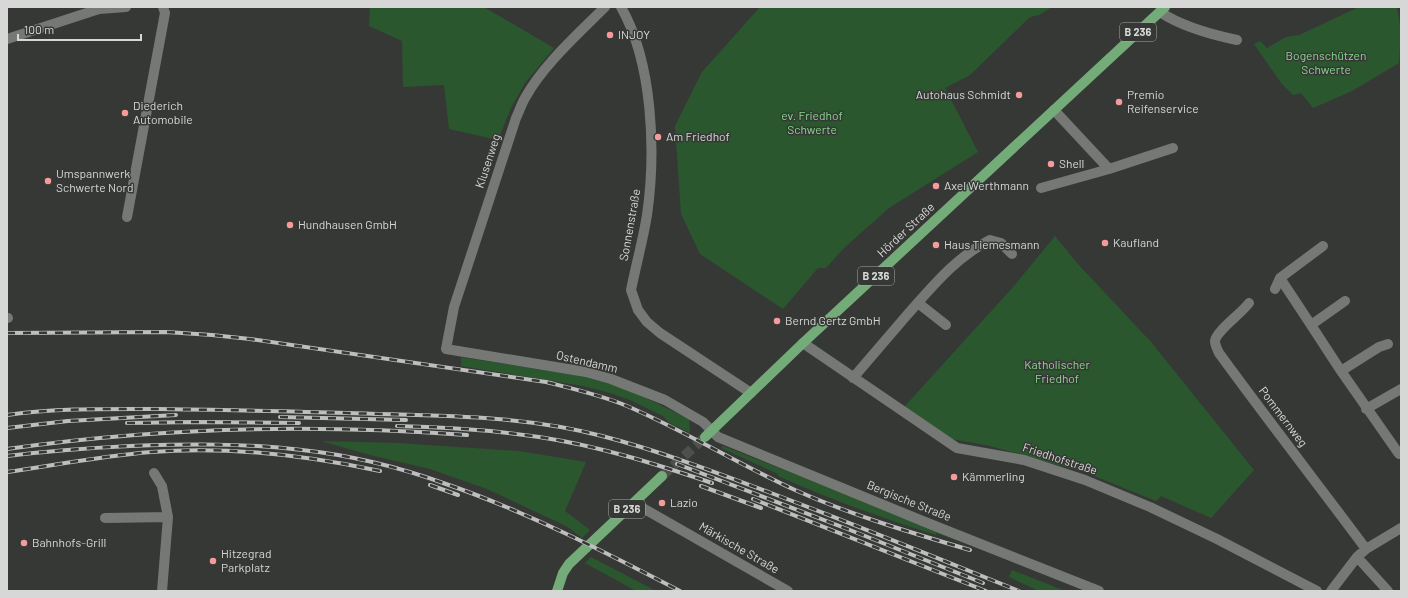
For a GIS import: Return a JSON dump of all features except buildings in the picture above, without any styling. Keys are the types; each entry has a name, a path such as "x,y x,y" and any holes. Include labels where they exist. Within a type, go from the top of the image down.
{"main road":[{"name":"Hörder Straße","path":"708,434 803,343 1162,9"},
{"name":"B 236","path":"557,591 563,573 569,564 662,476"}],"street":[{"path":"7,39 99,9 126,7"},
{"path":"127,217 165,13 163,7"},
{"name":"Klusenweg","path":"446,349 454,307 516,118 525,98 538,78 567,45 605,7"},
{"name":"Sonnenstraße","path":"621,7 637,40 643,64 651,136 651,165 647,214 631,290 634,300 642,316 660,333 750,394"},
{"name":"Hörder Straße","path":"1162,9 1172,20 1237,40"},
{"path":"1054,110 1109,169"},
{"path":"1041,188 1109,169 1173,148"},
{"path":"853,378 952,266 978,246 990,240 1001,243 1012,254"},
{"path":"1275,289 1280,278 1323,246"},
{"path":"1280,278 1366,409 1400,455"},
{"path":"1311,325 1345,301"},
{"path":"918,303 946,324"},
{"name":"Pommernweg","path":"1249,303 1244,310 1219,331 1216,336 1216,346 1219,353 1366,549"},
{"name":"Friedhofstraße","path":"803,343 957,448 1024,460 1085,480 1150,506 1228,544 1317,591"},
{"path":"1341,371 1379,347 1388,344"},
{"name":"Ostendamm","path":"446,349 586,372 611,379 665,400 703,422 708,434"},
{"path":"1366,409 1401,389"},
{"name":"Bergische Straße","path":"708,434 1099,591"},
{"path":"154,473 162,486 168,517 162,591"},
{"name":"Märkische Straße","path":"634,503 788,591"},
{"path":"105,518 168,517"},
{"path":"1331,591 1357,557 1366,549 1401,528"},
{"path":"1357,557 1388,591"}],"green space":[{"path":"370,7 484,7 554,48 525,83 511,108 498,140 449,129 444,85 403,87 402,41 369,26"},
{"name":"ev. Friedhof Schwerte","path":"760,7 1052,7 1039,15 1030,17 970,75 945,88 978,152 889,208 844,248 826,268 818,268 783,309 700,254 681,214 675,126 702,72"},
{"name":"Bogenschützen Schwerte","path":"1359,7 1397,7 1401,31 1399,63 1352,91 1313,108 1301,93 1293,95 1281,83 1254,44 1260,41 1267,48 1286,37 1299,35"},
{"name":"Katholischer Friedhof","path":"1055,236 1077,263 1151,342 1254,470 1211,518 1161,496 1156,501 1087,473 990,446 952,439 904,407 1014,286"},
{"path":"461,357 587,377 625,388 689,419 690,433 668,422 663,416 630,400 607,392 583,386 461,366"},
{"path":"321,441 398,443 519,451 586,462 565,511 590,530 582,538 568,527 487,489 430,469 370,455"},
{"path":"723,446 967,542 958,541 936,533 936,535 836,500 778,476 778,474 721,448"},
{"path":"591,557 656,591 636,591 585,563"},
{"path":"1012,570 1065,591 1039,591 1009,577"}],"tunnel":[{"path":"662,476 705,437"}],"railway":[{"path":"7,333 166,332 212,335 250,339 546,382 597,395 627,406 670,426 774,480 838,508 970,550"},
{"path":"7,415 45,411 102,409 300,412 475,417 571,429 624,442 708,470 895,541 1019,591"},
{"path":"7,428 68,421 176,415"},
{"path":"280,417 406,420"},
{"path":"127,423 299,423"},
{"path":"397,426 486,431 561,441 627,456 712,483"},
{"path":"7,449 121,436 237,430 352,429 467,435"},
{"path":"7,456 115,447 216,445 281,448 320,452 357,459 429,478 535,519 680,591"},
{"path":"7,472 97,458 180,450 238,451 295,456 380,471"},
{"path":"677,464 983,583"},
{"path":"430,485 458,495"},
{"path":"701,486 761,508"},
{"path":"753,499 986,591"}],"place":[{"name":"INJOY","path":"610,35"},
{"name":"Autohaus Schmidt","path":"1019,95"},
{"name":"Premio Reifenservice","path":"1119,102"},
{"name":"Diederich Automobile","path":"125,113"},
{"name":"Am Friedhof","path":"658,137"},
{"name":"Shell","path":"1051,164"},
{"name":"Umspannwerk Schwerte Nord","path":"48,181"},
{"name":"Axel Werthmann","path":"936,186"},
{"name":"Hundhausen GmbH","path":"290,225"},
{"name":"Kaufland","path":"1105,243"},
{"name":"Haus Tiemesmann","path":"936,245"},
{"name":"Bernd Gertz GmbH","path":"777,321"},
{"name":"Kämmerling","path":"954,477"},
{"name":"Lazio","path":"662,503"},
{"name":"Bahnhofs-Grill","path":"24,543"},
{"name":"Hitzegrad Parkplatz","path":"213,561"}]}
